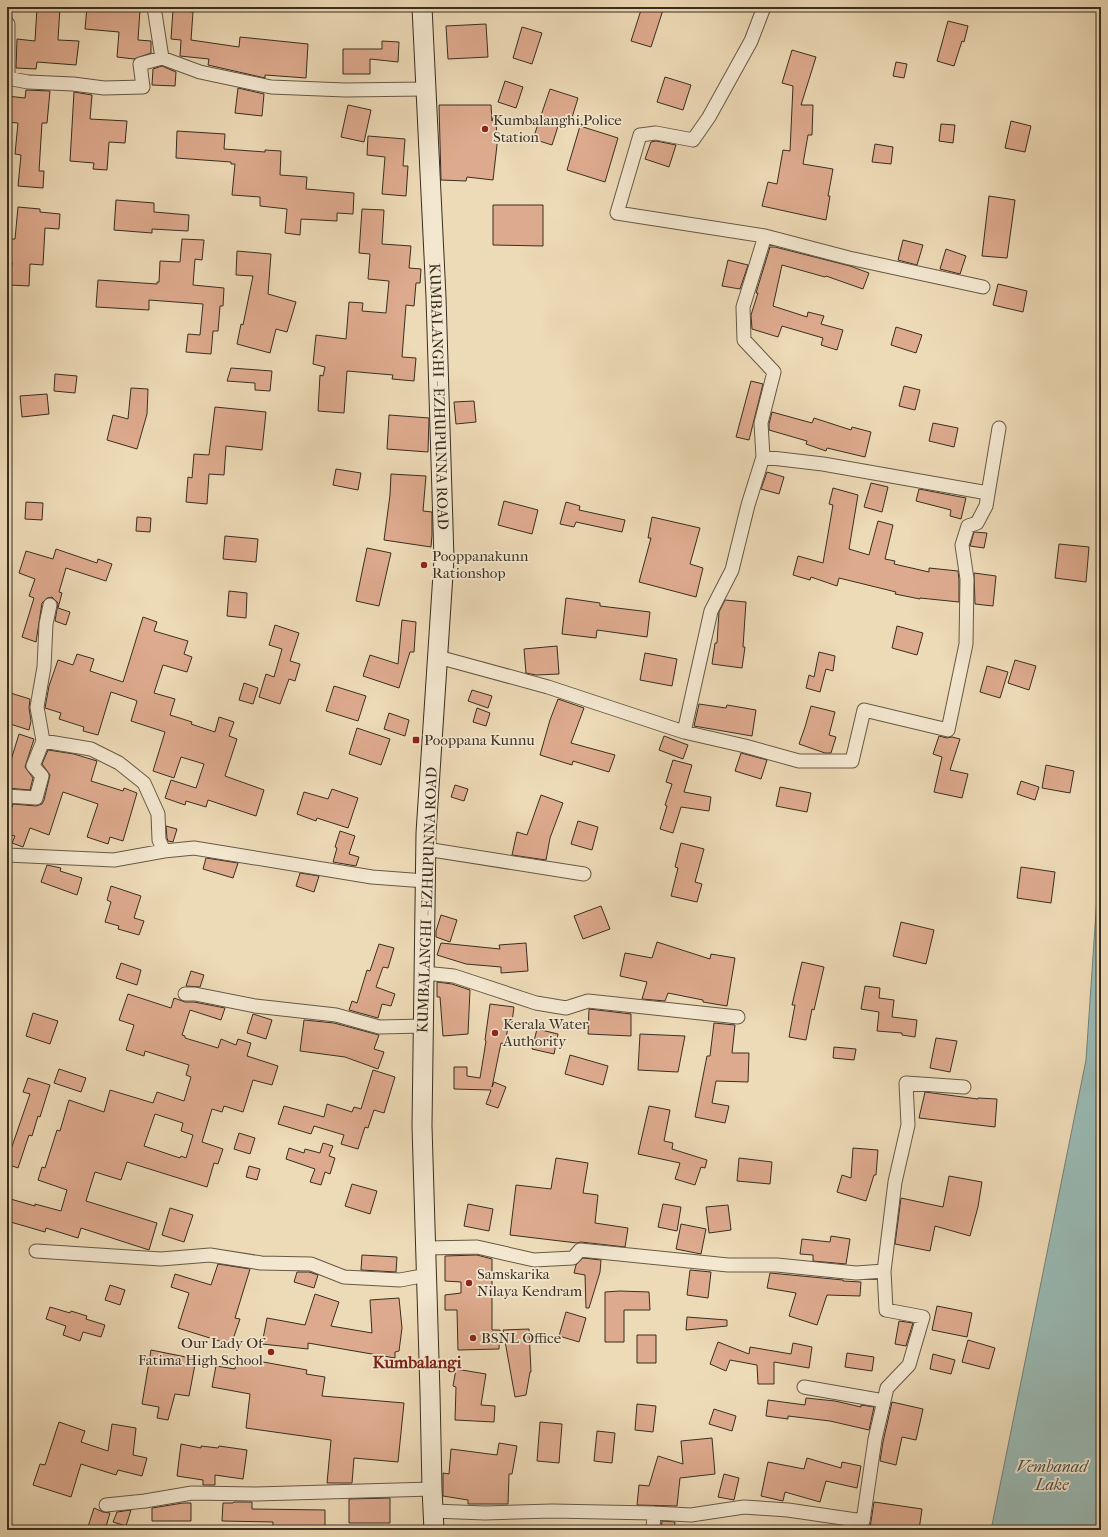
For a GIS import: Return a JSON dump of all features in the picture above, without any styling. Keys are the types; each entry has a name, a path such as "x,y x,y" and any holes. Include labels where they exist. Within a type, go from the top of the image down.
{"main road":[{"name":"KUMBALANGHI - EZHUPUNNA ROAD","path":"422,7 436,297 444,560 426,849 422,1126 434,1530"}],"street":[{"path":"154,7 162,58"},
{"path":"764,7 751,41 709,117 693,140 656,133 640,135 617,213 765,236 849,258 983,287"},
{"path":"8,24 8,78 28,82 73,84 104,88 143,88 140,64 162,58 200,72 271,87 345,90 425,89"},
{"path":"684,732 711,611 732,570 748,505 763,457 761,423 774,372 744,340 743,307 765,236"},
{"path":"438,657 548,687 684,732 745,746 799,761 852,761 864,710 948,730 966,644 967,579 962,545 968,526 977,523 986,506 1000,428"},
{"path":"763,457 822,464 988,493"},
{"path":"7,796 36,798 42,776 32,766 43,741 37,707 44,667 46,624 50,605"},
{"path":"43,741 91,749 119,763 144,783 158,814 159,840 164,851"},
{"path":"7,855 114,860 164,851 194,848 372,877 425,881"},
{"path":"426,849 584,874"},
{"path":"424,973 454,976 536,1003 566,1008 588,1001 738,1017"},
{"path":"185,994 195,994 255,1006 336,1014 379,1027 424,1026"},
{"path":"433,1511 485,1513 552,1511 691,1515 744,1507 788,1510 866,1526 875,1439 887,1388 910,1364 923,1317 886,1310 884,1271 895,1182 908,1125 906,1083 964,1087"},
{"path":"426,1248 477,1247 534,1260 573,1258 580,1250 728,1264 777,1265 856,1273 884,1271"},
{"path":"36,1251 161,1259 210,1255 261,1263 311,1264 344,1277 400,1280 427,1276"},
{"path":"804,1387 884,1401"},
{"path":"106,1505 145,1501 192,1493 256,1494 432,1489"},
{"path":"652,1530 654,1513"}],"water":[{"name":"Vembanad Lake","path":"1101,838 1101,1530 991,1530 1086,1060"}],"building":[{"path":"37,7 60,7 58,40 79,41 76,65 37,62 36,69 16,68 17,39 35,41"},
{"path":"87,7 114,7 140,10 138,40 151,41 151,53 134,59 117,57 119,32 85,29"},
{"path":"642,7 654,7 663,10 651,47 631,41"},
{"path":"173,10 193,12 191,40 239,47 240,37 308,44 306,78 265,75 265,78 208,65 209,59 180,56 181,40 171,39"},
{"path":"948,21 968,26 964,42 962,41 954,66 937,61"},
{"path":"486,24 488,57 448,59 446,26"},
{"path":"522,27 542,33 532,64 513,58"},
{"path":"382,41 399,42 398,62 370,59 370,74 343,74 343,49 382,49"},
{"path":"792,50 816,57 801,105 813,105 812,135 808,135 803,164 833,169 828,196 830,196 826,220 762,206 768,182 777,184 783,150 790,151 793,86 782,83"},
{"path":"896,62 907,64 904,78 893,76"},
{"path":"162,66 176,72 175,86 152,85 153,69"},
{"path":"665,77 691,85 683,110 657,102"},
{"path":"505,81 523,87 516,108 498,102"},
{"path":"238,88 264,94 262,116 235,113"},
{"path":"550,89 578,98 570,124 560,120 552,145 533,139"},
{"path":"26,90 50,91 47,123 42,123 39,171 44,171 43,188 18,186 21,155 15,154 18,123 7,122 7,96 25,98"},
{"path":"74,92 92,95 90,119 127,121 125,143 109,142 107,170 93,169 94,163 70,161"},
{"path":"348,105 371,110 364,142 341,137"},
{"path":"439,105 491,105 492,121 494,116 496,117 497,145 493,180 467,177 466,181 441,180"},
{"path":"1011,121 1031,126 1025,152 1005,148"},
{"path":"941,124 955,125 953,143 939,141"},
{"path":"580,126 618,138 605,182 567,170"},
{"path":"177,131 225,134 224,149 265,152 265,150 281,151 280,175 307,177 306,189 354,193 353,214 337,213 337,221 301,219 300,235 285,233 287,209 260,206 260,197 232,195 235,164 231,164 231,162 176,158"},
{"path":"368,136 405,139 403,166 408,166 406,196 382,194 385,157 367,155"},
{"path":"656,141 676,145 669,167 645,159 651,142"},
{"path":"875,144 893,147 891,164 872,162"},
{"path":"989,196 1015,200 1007,258 982,256"},
{"path":"116,200 154,203 154,212 189,215 188,231 152,229 152,233 114,230"},
{"path":"493,205 543,205 543,246 493,245"},
{"path":"18,207 40,209 40,212 60,214 59,229 45,228 43,265 30,264 29,286 10,285 12,262 7,262 7,239 15,239"},
{"path":"362,209 384,210 382,244 411,246 409,268 421,269 420,283 416,283 414,306 406,305 402,357 416,358 414,381 392,379 393,375 347,371 344,413 318,411 320,375 323,376 325,367 313,364 316,335 346,339 349,302 363,303 362,311 386,313 389,281 368,279 370,254 359,253"},
{"path":"182,239 204,240 202,260 195,259 193,285 224,288 223,306 220,306 218,331 213,331 211,354 186,352 188,334 200,335 203,304 149,300 149,310 96,307 98,280 157,284 157,282 159,282 160,261 180,262"},
{"path":"903,240 923,245 917,265 898,260"},
{"path":"770,247 850,266 869,273 863,289 826,276 825,277 782,265 773,306 807,317 808,312 824,316 821,324 843,330 837,350 821,345 823,338 782,326 778,337 752,329 751,315"},
{"path":"946,249 966,256 960,274 940,269"},
{"path":"237,251 271,254 268,294 296,302 287,332 276,329 270,353 237,344 241,324 243,325 253,276 236,275"},
{"path":"728,260 748,265 740,289 722,286"},
{"path":"998,284 1027,291 1023,312 993,305"},
{"path":"896,327 922,335 916,353 891,345"},
{"path":"231,368 272,371 270,391 255,390 255,383 227,381"},
{"path":"55,374 77,376 75,393 54,391"},
{"path":"751,381 763,384 749,440 736,437"},
{"path":"904,386 920,390 915,410 899,406"},
{"path":"131,388 148,389 147,414 137,449 107,440 113,415 128,419"},
{"path":"47,394 49,414 22,417 20,396"},
{"path":"474,401 476,422 456,424 454,402"},
{"path":"215,407 266,412 262,450 226,446 224,475 209,474 207,504 186,502 188,477 192,478 194,454 209,455"},
{"path":"772,412 812,423 814,418 851,430 852,427 871,432 865,457 827,448 826,451 806,444 807,441 769,430"},
{"path":"389,415 429,418 428,452 387,449"},
{"path":"933,423 958,428 954,447 929,441"},
{"path":"336,469 361,473 358,490 333,485"},
{"path":"767,472 784,477 779,494 761,489"},
{"path":"391,474 426,476 423,511 432,512 431,547 384,540 390,495"},
{"path":"871,483 888,487 882,512 864,507"},
{"path":"833,488 858,495 849,549 869,555 878,521 893,525 885,559 895,561 894,564 929,572 929,568 958,571 959,602 920,599 895,594 896,592 839,578 837,586 811,577 810,580 793,575 798,556 823,563 833,505 829,504"},
{"path":"919,489 966,498 961,519 950,516 951,510 916,501"},
{"path":"504,501 538,510 532,534 498,525"},
{"path":"26,502 43,503 42,520 25,519"},
{"path":"566,502 580,506 579,510 625,520 622,532 576,522 574,527 560,524"},
{"path":"137,517 151,518 150,532 136,531"},
{"path":"652,517 700,528 690,564 703,568 696,597 639,582 651,538 648,538"},
{"path":"974,532 987,533 984,548 970,546"},
{"path":"225,536 258,539 256,562 223,559"},
{"path":"1059,544 1089,547 1086,582 1055,578"},
{"path":"367,548 391,553 379,606 356,601"},
{"path":"56,549 97,563 98,559 112,564 106,581 66,568 59,592 62,593 58,608 70,612 66,625 55,621 58,603 52,597 47,598 42,603 36,642 22,637 34,598 29,596 35,579 19,573 26,551 53,559"},
{"path":"974,573 996,576 993,606 975,604"},
{"path":"229,591 247,593 246,618 227,616"},
{"path":"566,598 600,603 600,606 650,612 647,637 597,630 596,638 562,634"},
{"path":"725,600 746,602 743,647 745,647 742,668 712,664 715,643 717,643 719,612"},
{"path":"143,617 157,622 154,631 188,641 184,654 192,657 187,672 163,665 154,693 175,699 170,715 192,722 191,724 215,732 219,717 234,722 229,736 237,739 225,776 264,790 256,816 208,800 206,807 186,801 185,805 165,798 171,780 196,788 204,764 181,757 174,778 153,771 165,732 131,721 137,701 111,692 98,735 83,731 84,727 59,719 61,713 45,708 49,686 58,660 73,665 77,654 94,659 90,671 123,682"},
{"path":"402,620 416,622 414,652 410,652 399,688 363,676 370,655 398,664"},
{"path":"275,625 299,633 290,661 300,664 295,681 289,679 280,704 259,697 266,674 274,677 282,649 269,645"},
{"path":"897,626 923,633 917,655 892,648"},
{"path":"557,646 559,674 536,675 526,673 524,649"},
{"path":"819,652 835,656 833,671 826,669 820,692 806,688 809,675 814,677"},
{"path":"645,653 677,659 672,686 640,680"},
{"path":"1015,660 1036,666 1029,690 1008,683"},
{"path":"987,666 1008,672 1000,698 980,692"},
{"path":"244,683 258,688 253,704 239,700"},
{"path":"334,686 366,696 358,721 326,711"},
{"path":"472,690 492,696 488,708 468,701"},
{"path":"7,692 30,699 29,708 31,721 29,730 7,723"},
{"path":"558,699 584,708 571,743 615,755 609,772 573,761 572,765 540,755"},
{"path":"699,704 726,708 727,705 756,710 752,736 694,726"},
{"path":"811,706 835,712 829,735 836,737 831,753 825,753 799,744"},
{"path":"477,708 490,713 486,726 473,722"},
{"path":"389,713 409,720 405,736 384,729"},
{"path":"357,728 390,739 381,765 349,754"},
{"path":"19,734 34,739 25,767 33,778 30,790 7,788 7,773"},
{"path":"664,736 688,745 683,759 659,750"},
{"path":"939,736 960,739 950,770 968,774 962,798 934,792 942,757 933,754"},
{"path":"48,750 74,754 97,761 91,781 123,791 124,788 137,793 123,841 110,837 108,844 87,837 98,804 63,792 49,835 30,828 23,847 12,843 15,836 7,834 7,823 13,804 36,806 42,804 44,800 50,775 42,764"},
{"path":"741,753 767,760 761,779 735,771"},
{"path":"673,760 692,765 684,792 711,797 709,811 681,807 673,833 660,829 667,806 665,805 672,784 666,782"},
{"path":"1046,765 1074,771 1070,793 1042,788"},
{"path":"1021,781 1039,787 1035,800 1017,794"},
{"path":"455,785 468,789 464,801 451,797"},
{"path":"780,787 811,793 807,812 776,806"},
{"path":"332,789 358,798 348,828 317,818 316,821 297,814 304,792 328,799"},
{"path":"541,795 563,803 550,838 546,860 512,855 517,832 527,835"},
{"path":"578,821 598,827 592,850 571,844"},
{"path":"166,826 177,829 173,842 168,841"},
{"path":"340,831 355,836 349,854 359,857 356,866 333,862 337,848 335,847"},
{"path":"681,843 704,849 695,882 702,884 697,902 671,896 678,868 675,867"},
{"path":"206,858 238,863 233,878 203,869"},
{"path":"47,865 61,868 60,871 82,878 77,895 41,882"},
{"path":"1021,867 1055,872 1051,903 1017,898"},
{"path":"300,873 319,876 314,892 296,886"},
{"path":"111,886 141,896 134,918 144,921 139,935 118,929 119,926 105,922 111,902 107,900"},
{"path":"601,906 610,929 583,939 574,916"},
{"path":"441,915 457,920 450,942 436,937 436,931"},
{"path":"901,922 934,930 926,964 893,956"},
{"path":"657,942 710,959 711,954 735,958 727,1006 703,1002 703,1000 668,993 665,1001 642,999 647,982 620,976 625,953 652,958"},
{"path":"441,943 500,949 499,945 526,943 528,971 501,973 501,967 466,964 437,955"},
{"path":"379,944 394,948 388,968 383,967 376,987 395,994 391,1006 382,1004 378,1018 349,1010 352,1001 357,1003 367,970 370,971"},
{"path":"802,962 824,967 814,1010 812,1009 806,1040 789,1037 795,1005 792,1005"},
{"path":"121,963 141,970 137,985 116,978"},
{"path":"191,971 204,975 200,987 186,986"},
{"path":"437,982 452,984 470,990 468,1034 443,1036 440,997 437,997"},
{"path":"865,986 880,988 879,998 894,1000 892,1017 917,1020 915,1037 902,1035 902,1033 877,1031 879,1012 861,1009"},
{"path":"128,994 171,1008 174,998 185,1002 194,1002 225,1008 221,1020 190,1010 182,1035 185,1036 185,1038 218,1048 221,1039 236,1045 238,1039 251,1043 247,1056 278,1066 272,1085 253,1080 243,1112 224,1106 222,1112 212,1109 202,1142 223,1149 218,1164 214,1163 207,1187 127,1162 121,1180 95,1172 86,1201 157,1223 149,1250 81,1228 78,1238 46,1228 45,1232 7,1221 7,1198 35,1206 35,1204 61,1211 67,1190 38,1180 42,1167 45,1168 57,1130 60,1131 69,1100 104,1112 110,1090 153,1103 157,1092 184,1101 191,1077 186,1075 189,1065 145,1051 144,1056 126,1050 134,1025 119,1020","holes":["155,1114 183,1123 181,1131 193,1135 186,1158 181,1156 180,1158 144,1146"]},
{"path":"490,1004 514,1007 512,1022 509,1022 505,1044 501,1043 492,1087 494,1082 506,1087 498,1108 486,1104 491,1090 454,1089 454,1067 467,1067 467,1076 480,1078"},
{"path":"589,1009 631,1014 631,1036 588,1034"},
{"path":"33,1013 58,1021 50,1044 26,1036"},
{"path":"253,1014 272,1020 266,1039 247,1033"},
{"path":"304,1020 334,1023 379,1035 374,1049 384,1052 378,1069 345,1057 300,1051"},
{"path":"714,1023 735,1025 732,1053 749,1053 748,1082 716,1081 712,1103 729,1106 725,1123 695,1117 707,1056 710,1056"},
{"path":"537,1029 558,1034 554,1054 532,1049"},
{"path":"640,1034 685,1036 678,1072 638,1070"},
{"path":"936,1038 957,1041 950,1072 930,1068"},
{"path":"834,1047 856,1049 854,1060 833,1058"},
{"path":"570,1055 608,1066 603,1085 565,1074"},
{"path":"59,1069 86,1078 81,1092 54,1083"},
{"path":"373,1070 395,1077 384,1113 374,1110 368,1128 365,1127 358,1149 341,1144 344,1135 314,1126 311,1134 278,1124 284,1106 324,1117 327,1104 352,1112 354,1107 361,1109"},
{"path":"28,1078 50,1085 40,1117 38,1116 32,1136 29,1135 18,1168 7,1164 7,1161 30,1094 23,1092"},
{"path":"925,1092 978,1099 997,1099 995,1127 919,1118"},
{"path":"649,1106 670,1110 664,1141 673,1143 672,1149 707,1160 705,1168 701,1167 695,1185 675,1179 680,1163 638,1154"},
{"path":"239,1133 255,1138 250,1154 234,1149"},
{"path":"323,1143 333,1146 329,1156 335,1158 330,1174 325,1172 321,1185 310,1182 315,1169 286,1159 289,1148 304,1153 305,1149 320,1153"},
{"path":"853,1148 878,1150 876,1175 874,1175 866,1201 837,1192 842,1175 851,1178"},
{"path":"556,1158 588,1163 583,1193 598,1195 595,1223 628,1228 625,1247 510,1235 516,1185 551,1189"},
{"path":"739,1158 772,1162 770,1184 737,1181"},
{"path":"249,1166 260,1169 257,1180 246,1177"},
{"path":"949,1176 982,1182 978,1207 970,1236 935,1226 930,1251 895,1244 901,1198 943,1207"},
{"path":"352,1184 377,1191 370,1214 345,1206"},
{"path":"468,1204 493,1209 489,1231 464,1226"},
{"path":"663,1204 681,1207 677,1231 658,1227"},
{"path":"728,1205 731,1230 709,1233 706,1207"},
{"path":"170,1208 193,1215 184,1242 162,1235"},
{"path":"681,1224 706,1229 701,1254 676,1249"},
{"path":"831,1236 850,1239 846,1264 813,1261 813,1255 800,1254 802,1239 830,1242"},
{"path":"362,1255 397,1257 396,1272 361,1270"},
{"name":"Samskarika Nilaya Kendram","path":"477,1255 492,1259 492,1330 500,1330 499,1349 458,1350 457,1310 445,1310 445,1295 461,1293 461,1282 445,1281 445,1256"},
{"path":"583,1258 601,1260 600,1272 589,1308 586,1308 585,1275 574,1273 576,1265"},
{"path":"218,1264 250,1269 235,1318 240,1319 232,1342 229,1342 229,1344 178,1328 189,1293 171,1287 175,1274 211,1285"},
{"path":"690,1270 711,1272 708,1298 687,1295"},
{"path":"297,1272 309,1272 318,1275 314,1288 294,1282"},
{"path":"770,1273 861,1282 860,1296 827,1295 817,1325 789,1316 796,1293 767,1288"},
{"path":"110,1285 125,1290 120,1305 105,1300"},
{"path":"605,1292 649,1292 650,1310 624,1310 624,1342 605,1342"},
{"path":"315,1294 339,1302 331,1326 372,1333 370,1300 399,1298 402,1328 399,1351 395,1352 395,1358 308,1343 308,1349 262,1344 267,1318 305,1325"},
{"path":"937,1306 972,1313 967,1337 932,1330"},
{"path":"50,1307 87,1316 86,1319 105,1325 101,1337 83,1332 80,1341 63,1335 66,1326 46,1319"},
{"path":"566,1312 586,1318 579,1342 559,1336"},
{"path":"687,1317 727,1320 727,1326 686,1330"},
{"path":"899,1321 913,1323 906,1346 895,1344"},
{"path":"529,1329 531,1372 526,1395 515,1397 503,1330"},
{"path":"637,1335 656,1335 656,1363 637,1363"},
{"path":"968,1340 995,1348 989,1369 962,1362"},
{"path":"718,1342 749,1354 750,1347 791,1354 793,1343 812,1347 809,1368 774,1362 774,1384 758,1384 757,1365 730,1360 726,1371 710,1364"},
{"path":"151,1350 196,1359 189,1396 175,1394 168,1420 157,1418 159,1407 142,1404"},
{"path":"847,1353 874,1357 872,1371 845,1367"},
{"path":"933,1354 955,1360 951,1374 930,1369"},
{"path":"237,1360 258,1364 258,1361 307,1370 306,1374 325,1377 322,1396 404,1403 398,1462 354,1458 352,1483 327,1483 331,1440 246,1428 250,1394 212,1387 216,1366 235,1369"},
{"path":"456,1369 486,1374 481,1405 495,1406 494,1422 455,1420 456,1387 453,1386"},
{"path":"806,1398 835,1401 861,1407 861,1405 874,1407 869,1430 830,1421 788,1416 788,1419 766,1416 768,1400 805,1405"},
{"path":"892,1402 923,1409 916,1440 902,1437 896,1465 880,1461"},
{"path":"637,1404 656,1406 653,1432 635,1430"},
{"path":"714,1409 736,1416 732,1431 709,1424"},
{"path":"59,1422 85,1431 81,1442 108,1451 112,1424 136,1428 133,1455 147,1458 142,1476 118,1470 116,1475 81,1464 71,1497 33,1485 40,1464 45,1465"},
{"path":"540,1422 562,1424 559,1463 537,1461"},
{"path":"597,1431 615,1433 612,1463 594,1461"},
{"path":"712,1438 715,1474 680,1478 677,1506 637,1505 639,1485 649,1486 658,1456 683,1464 681,1441"},
{"path":"499,1443 517,1446 512,1474 509,1474 508,1504 468,1504 468,1500 443,1496 443,1473 449,1474 451,1449 497,1455"},
{"path":"181,1444 201,1448 201,1446 218,1448 219,1446 247,1450 243,1479 215,1475 215,1485 203,1485 203,1480 177,1476"},
{"path":"807,1458 841,1468 842,1462 861,1466 857,1488 826,1481 820,1502 785,1492 783,1501 761,1496 768,1462 804,1469"},
{"path":"724,1474 739,1478 734,1500 718,1497"},
{"path":"390,1498 390,1523 349,1523 349,1499"},
{"path":"252,1502 252,1509 325,1510 325,1530 273,1530 273,1522 222,1521 223,1503"},
{"path":"874,1502 922,1509 919,1530 888,1530 870,1528"},
{"path":"191,1503 191,1521 152,1521 152,1508"},
{"path":"94,1508 110,1513 105,1530 87,1530"},
{"path":"131,1510 126,1526 113,1522 117,1512"},
{"path":"662,1521 675,1522 674,1530 661,1530"}],"place":[{"name":"Kumbalanghi,Police Station","path":"485,129"},
{"name":"Pooppanakunn Rationshop","path":"424,565"},
{"name":"Pooppana Kunnu","path":"416,740"},
{"name":"Kerala Water Authority","path":"495,1033"},
{"name":"Samskarika Nilaya Kendram","path":"469,1283"},
{"name":"BSNL Office","path":"473,1338"},
{"name":"Our Lady Of Fatima High School","path":"271,1352"}],"district":[{"name":"Kumbalangi","path":"417,1362"}]}
